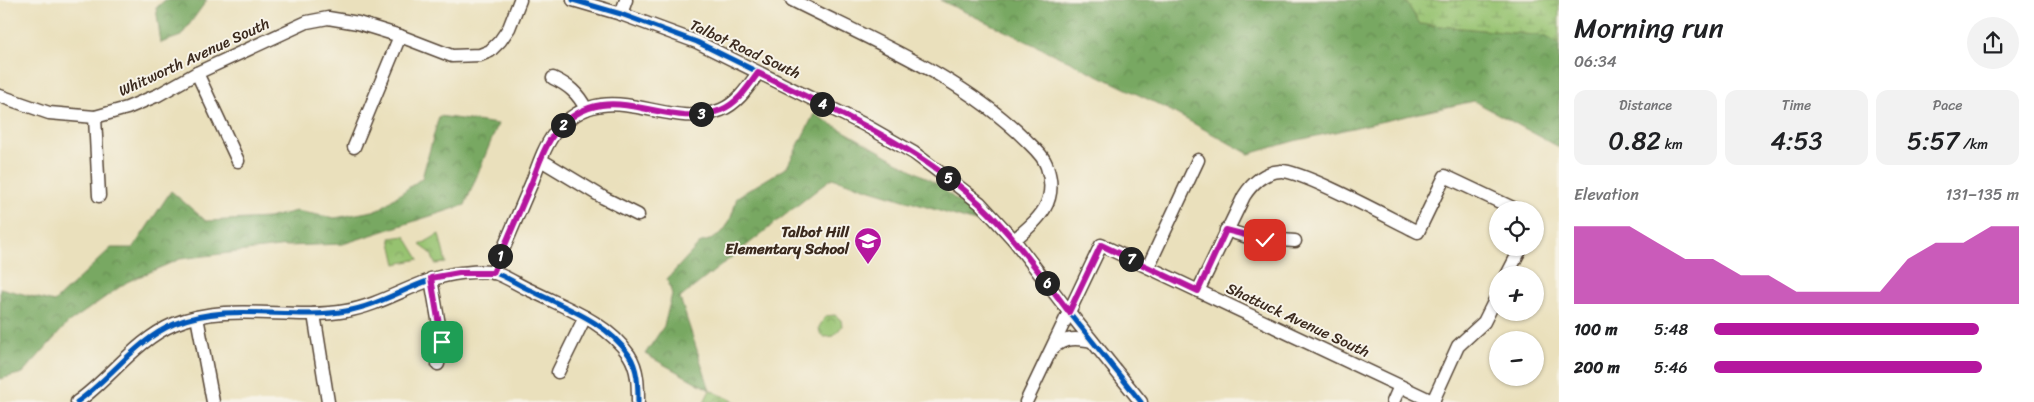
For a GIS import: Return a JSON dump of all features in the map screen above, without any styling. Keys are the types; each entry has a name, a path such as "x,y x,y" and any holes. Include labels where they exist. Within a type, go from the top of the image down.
{"street":[{"name":"Whitworth Avenue South","path":"0,96 49,113 95,117 142,102 197,73 307,22 328,18 358,23 400,36 452,56 480,55 490,51 500,41 509,28 520,0"},
{"name":"Talbot Road South","path":"573,0 621,14 697,42 864,124 914,153 980,204 1014,240 1142,402"},
{"path":"621,14 626,0"},
{"path":"792,0 962,88 1014,128 1038,152 1047,165 1050,180 1046,209 1036,221 1014,240"},
{"path":"354,147 400,36"},
{"path":"197,73 238,161"},
{"path":"493,273 541,160 554,135 569,119 586,109 624,104 670,114 705,114 722,110 736,101 758,73"},
{"path":"553,78 579,96 586,109"},
{"path":"95,117 98,196"},
{"path":"541,160 604,198 638,215"},
{"path":"1148,267 1198,160"},
{"path":"1198,291 1226,230 1251,185 1261,177 1281,171 1294,173 1418,232 1445,176 1498,201"},
{"path":"1226,230 1251,238 1295,241"},
{"name":"Shattuck Avenue South","path":"1069,312 1101,245 1434,402"},
{"path":"84,400 145,343 173,325 197,317 220,312 314,314 347,311 379,302 431,278 459,273 493,273 585,317 613,335 630,356 636,370 638,402"},
{"path":"431,278 442,342 438,364"},
{"path":"1026,402 1069,312"},
{"path":"1434,402 1458,346 1484,322 1489,312"},
{"path":"314,314 328,402"},
{"path":"197,317 213,402"},
{"path":"558,372 585,317"},
{"path":"1051,350 1059,342 1074,338 1092,341"},
{"path":"1393,402 1400,386"}],"green space":[{"path":"165,0 207,0 181,36 161,43 156,8"},
{"path":"940,0 1405,0 1420,24 1546,36 1559,44 1559,147 1474,101 1294,141 1249,154 1160,105"},
{"path":"1405,0 1559,0 1559,44 1545,36 1420,24"},
{"path":"814,114 937,184 988,226 832,178 680,298 710,390 645,354 664,326 672,294 667,279 701,242 710,240 722,232 730,220 737,197 787,167"},
{"path":"439,116 498,124 465,205 343,244 287,246 180,259 127,282 67,324 23,373 0,379 0,288 54,302 111,248 133,248 171,191 206,221 268,218 296,211 335,218 378,210 422,178"},
{"path":"439,234 446,263 435,264 431,253 420,245"},
{"path":"405,236 419,259 396,264 390,238"},
{"path":"835,315 841,320 842,326 834,336 825,337 820,334 819,327 826,316"},
{"path":"710,390 736,402 704,402"}],"cycle path":[{"path":"573,0 621,14 697,42 863,124 914,153 980,203 1014,240 1141,402"},
{"path":"77,402 147,340 174,324 195,317 238,312 303,314 346,311 376,303 446,275 482,271 495,273 572,310 609,333 620,343 632,360 637,377 638,402"}],"place":[{"name":"Talbot Hill Elementary School","path":"868,265"}],"route":[{"path":"442,342 431,278 459,273 493,273 541,160 554,135 569,119 586,109 614,104 634,105 670,114 705,114 722,110 736,101 758,73 864,124 914,153 944,174 980,204 1014,240 1069,312 1101,245 1198,291 1226,230 1251,238 1265,240"}]}
